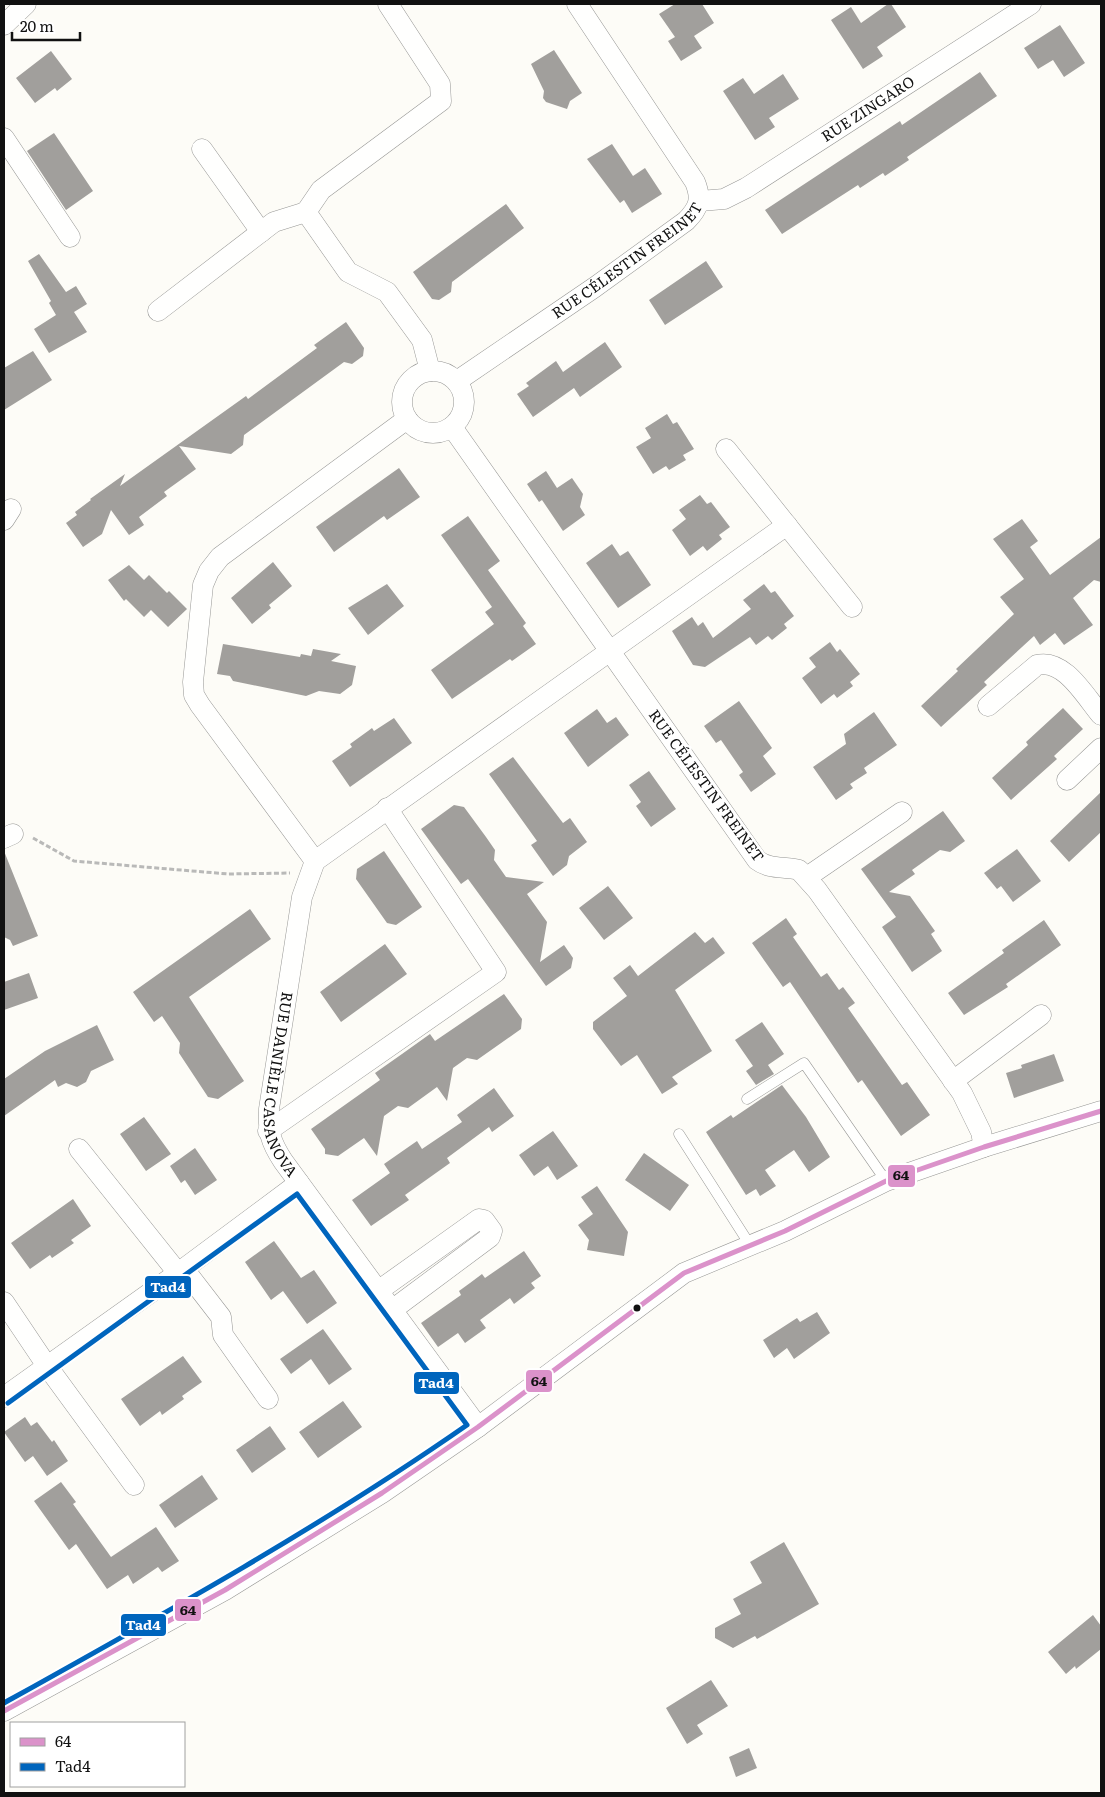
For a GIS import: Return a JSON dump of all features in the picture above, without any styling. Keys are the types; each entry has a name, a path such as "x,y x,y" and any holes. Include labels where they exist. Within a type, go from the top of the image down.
{"street":[{"path":"4,24 26,4"},
{"path":"158,311 274,222 306,212 321,190 441,101 440,84 388,4"},
{"name":"RUE CÉLESTIN FREINET","path":"457,381 686,221 696,212 700,201 695,182 577,4"},
{"name":"RUE ZINGARO","path":"700,201 724,199 746,188 1031,4"},
{"path":"4,138 70,237"},
{"path":"202,150 262,232"},
{"path":"306,212 348,272 387,292 422,340 430,371"},
{"path":"430,371 449,374 457,381 462,390 464,410 452,427 440,433 427,433 416,428 407,419 402,409 401,399 404,388 415,376 430,371"},
{"path":"407,419 220,557 209,571 204,585 193,682 194,695 313,867 387,808 610,653 787,525"},
{"name":"RUE CÉLESTIN FREINET","path":"452,427 757,860 772,868 799,870 807,876"},
{"path":"726,450 852,607"},
{"path":"988,706 1037,665 1047,662 1061,668 1101,715"},
{"path":"1067,780 1101,748"},
{"path":"268,1131 496,972 387,808"},
{"path":"902,812 807,876 954,1081 978,1124 984,1147"},
{"name":"RUE DANIÈLE CASANOVA","path":"4,1397 181,1271 299,1183 273,1146 268,1131 269,1109 302,897 313,867"},
{"path":"954,1081 1041,1015"},
{"path":"4,1711 225,1590 382,1493 478,1427 684,1273 785,1231 886,1181 984,1147 1101,1111"},
{"path":"79,1149 221,1317 223,1335 268,1399"},
{"path":"299,1183 478,1427"},
{"path":"378,1291 479,1219 492,1231 490,1238 392,1310"},
{"path":"4,1302 47,1366 134,1486"}],"lane":[{"path":"747,1098 804,1063 886,1181"},
{"path":"679,1134 750,1245"}],"path":[{"path":"16,836 74,861 228,874 313,867"}],"building":[{"path":"675,4 702,4 714,23 694,36 702,48 681,61 668,41 675,37 659,14"},
{"path":"888,4 891,4 906,27 877,47 883,56 863,69 831,20 851,7 861,23"},
{"path":"1060,25 1085,63 1064,77 1053,60 1038,69 1024,48"},
{"path":"554,50 582,93 570,101 567,109 546,102 543,98 544,91 531,64"},
{"path":"51,51 72,79 57,91 55,88 35,103 16,78"},
{"path":"980,72 997,96 907,157 909,160 885,176 883,173 860,188 858,185 782,234 765,210 900,121 902,125"},
{"path":"783,74 799,99 769,118 775,127 755,140 723,91 743,78 754,94"},
{"path":"54,133 93,191 66,210 27,151"},
{"path":"612,144 633,176 645,168 662,194 632,213 624,200 620,203 587,159"},
{"path":"506,204 524,228 452,282 451,292 439,300 432,299 413,272"},
{"path":"39,254 66,292 76,286 87,304 74,312 87,332 49,353 34,329 56,315 49,303 51,301 28,261"},
{"path":"706,261 723,287 665,325 649,300"},
{"path":"346,322 364,348 363,356 352,364 344,362 244,435 243,445 231,454 179,446 196,469 164,492 167,496 139,517 144,525 129,535 111,510 102,534 83,547 66,523 77,515 75,512 90,499 125,474 120,486 246,396 248,399 317,348 314,345"},
{"path":"605,342 622,367 580,397 574,388 533,417 517,394 529,386 526,383 556,361 563,372"},
{"path":"33,351 52,380 4,410 4,368"},
{"path":"667,414 673,424 677,422 694,449 683,455 686,460 669,470 666,466 653,474 636,447 651,438 645,428"},
{"path":"399,468 420,497 387,520 384,516 334,552 316,527"},
{"path":"546,471 557,488 572,478 583,494 580,507 585,515 563,531 542,500 539,502 527,484"},
{"path":"700,495 707,504 711,502 730,527 719,535 722,539 707,551 703,546 690,556 672,530 686,519 679,510"},
{"path":"468,516 500,561 488,570 526,623 523,626 536,644 512,661 510,659 452,699 431,670 494,624 485,612 492,607 441,535"},
{"path":"1022,519 1038,541 1030,547 1050,575 1101,537 1101,582 1094,580 1073,598 1093,625 1064,645 1055,633 1040,645 1034,636 984,682 987,685 941,727 921,706 958,671 956,669 1014,614 1000,597 1024,579 993,539"},
{"path":"612,544 620,556 628,551 651,585 618,608 586,563"},
{"path":"273,562 292,586 269,605 271,608 252,624 231,598"},
{"path":"129,565 144,580 149,575 187,609 168,627 151,610 144,617 126,599 124,601 108,580"},
{"path":"387,584 404,606 368,635 348,608"},
{"path":"764,584 771,593 775,591 794,616 784,624 787,628 772,640 768,636 756,645 750,637 705,667 693,665 672,631 692,617 698,626 703,622 713,638 751,609 743,600"},
{"path":"830,642 837,652 840,649 860,674 850,682 853,686 837,698 834,694 821,704 802,678 816,667 809,658"},
{"path":"223,644 300,657 301,654 311,656 313,649 341,654 331,661 356,666 352,685 340,694 319,691 306,696 233,681 230,676 217,674"},
{"path":"739,701 772,748 763,756 776,774 751,792 739,775 743,772 721,740 716,743 704,726"},
{"path":"1063,708 1083,729 1054,756 1057,759 1011,800 992,778 1028,745 1026,742"},
{"path":"597,709 607,723 616,717 629,735 588,767 564,733"},
{"path":"874,712 897,745 864,768 867,773 850,784 853,788 836,800 813,767 846,744 844,734"},
{"path":"394,718 412,743 350,787 332,761 352,747 350,744 372,728 374,731"},
{"path":"513,757 563,823 570,818 587,842 569,856 567,865 553,876 531,845 537,841 489,774"},
{"path":"649,771 676,809 651,827 636,806 641,802 629,785"},
{"path":"1101,792 1101,832 1069,862 1050,841"},
{"path":"454,805 464,807 486,837 495,850 494,860 506,877 544,882 527,894 547,922 540,962 564,945 573,958 571,968 546,986 468,879 461,884 421,829"},
{"path":"943,811 965,841 950,852 940,850 912,870 915,874 889,892 910,896 935,931 931,934 942,951 912,972 882,927 896,917 861,869"},
{"path":"1017,849 1041,881 1013,902 1001,886 997,889 984,873"},
{"path":"4,851 38,936 13,946 10,940 4,937"},
{"path":"384,851 422,907 396,925 387,923 356,879 357,869"},
{"path":"608,886 633,918 604,940 579,908"},
{"path":"250,909 271,939 189,997 244,1081 218,1099 208,1097 179,1053 180,1043 162,1016 154,1022 133,992"},
{"path":"786,918 797,934 793,937 821,977 827,973 839,990 843,987 855,1003 848,1008 902,1085 907,1082 930,1115 901,1136 862,1080 858,1083 790,982 783,987 752,943"},
{"path":"1044,920 1061,945 1006,984 1008,987 964,1015 948,993 1004,953 1002,950"},
{"path":"695,932 705,943 713,937 725,953 675,990 712,1051 672,1077 678,1084 662,1094 637,1055 621,1066 593,1029 593,1022 627,996 613,978 630,965 638,976"},
{"path":"385,944 407,974 341,1022 320,992"},
{"path":"29,973 38,998 4,1010 4,982"},
{"path":"504,994 522,1019 521,1029 477,1060 467,1058 453,1068 447,1101 437,1087 408,1108 398,1106 384,1116 377,1156 364,1138 338,1156 325,1154 325,1149 311,1129 380,1080 375,1073 430,1034 435,1041"},
{"path":"762,1022 784,1054 768,1065 774,1074 756,1085 746,1071 753,1066 735,1040"},
{"path":"97,1025 114,1060 91,1071 86,1082 77,1087 66,1083 58,1087 55,1080 4,1116 4,1079 45,1051"},
{"path":"1054,1054 1064,1081 1014,1098 1006,1073 1022,1068 1021,1065"},
{"path":"782,1085 806,1117 830,1157 809,1172 794,1150 765,1170 776,1186 760,1196 756,1189 746,1195 706,1132 731,1115 733,1118"},
{"path":"494,1088 514,1116 492,1132 489,1127 447,1158 450,1163 405,1195 409,1200 371,1226 352,1200 390,1173 384,1164 417,1141 422,1149 462,1122 457,1115"},
{"path":"144,1117 171,1154 146,1171 120,1134"},
{"path":"553,1131 578,1166 557,1180 548,1166 534,1176 519,1155"},
{"path":"195,1148 217,1180 195,1195 185,1180 181,1183 170,1166"},
{"path":"644,1153 689,1185 670,1211 625,1180"},
{"path":"597,1186 628,1232 624,1256 587,1250 589,1240 578,1225 593,1214 581,1197"},
{"path":"73,1199 91,1226 71,1240 74,1243 52,1258 50,1255 30,1269 11,1243"},
{"path":"274,1241 301,1278 314,1270 337,1303 307,1324 283,1291 271,1300 245,1262"},
{"path":"524,1251 541,1276 531,1283 535,1288 514,1304 510,1298 480,1320 486,1328 465,1343 458,1333 438,1347 421,1323 461,1295 459,1291 482,1274 485,1278"},
{"path":"817,1312 830,1333 794,1359 787,1348 774,1358 763,1340 797,1318 800,1322"},
{"path":"323,1329 352,1369 329,1385 311,1359 291,1374 280,1359"},
{"path":"183,1356 202,1382 182,1396 184,1399 162,1415 160,1411 140,1426 121,1399"},
{"path":"343,1401 362,1427 318,1458 299,1432"},
{"path":"25,1417 31,1426 37,1422 52,1442 54,1440 68,1461 47,1476 33,1456 25,1462 4,1432"},
{"path":"270,1426 286,1449 252,1473 236,1450"},
{"path":"202,1475 218,1499 175,1528 159,1505"},
{"path":"61,1482 76,1502 73,1504 111,1557 156,1527 179,1561 162,1572 158,1567 133,1584 128,1575 107,1589 76,1544 69,1550 34,1501"},
{"path":"784,1542 819,1604 757,1639 755,1636 733,1648 715,1638 715,1628 741,1614 733,1599 762,1583 750,1562"},
{"path":"1093,1615 1101,1626 1101,1649 1076,1669 1075,1666 1066,1674 1048,1652"},
{"path":"711,1680 728,1706 697,1725 703,1734 687,1744 666,1708"},
{"path":"749,1748 757,1768 736,1777 729,1757"}],"transit line":[{"name":"64","path":"4,1711 225,1590 382,1493 478,1427 684,1273 785,1231 886,1181 984,1147 1101,1111"},
{"name":"Tad4","path":"4,1703 239,1570 354,1500 467,1425 297,1194 8,1403"}]}
